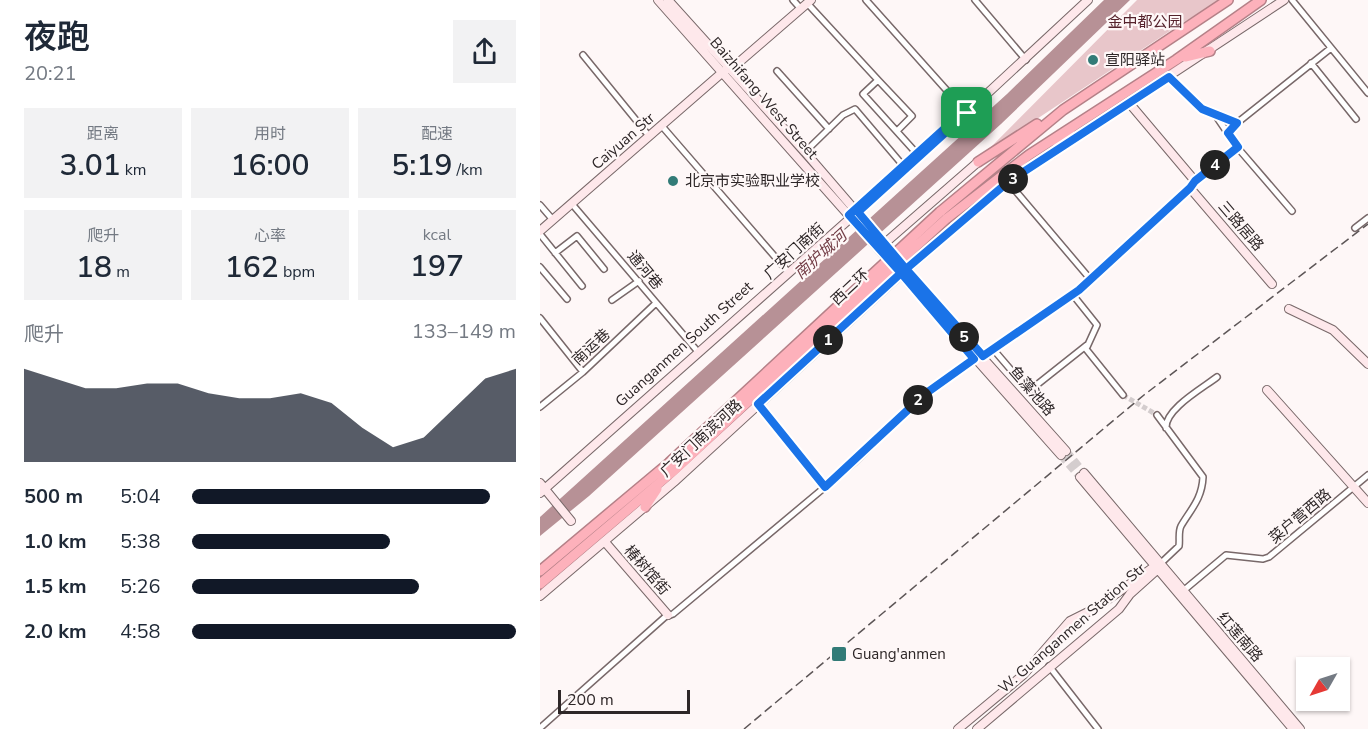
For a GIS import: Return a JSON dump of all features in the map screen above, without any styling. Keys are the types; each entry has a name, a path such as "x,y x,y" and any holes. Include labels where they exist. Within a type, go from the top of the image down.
{"highway":[{"name":"西二环","path":"540,571 669,463 943,215 1063,110 1228,0"},
{"name":"西二环","path":"943,215 1176,60 1261,0"},
{"path":"1176,60 1210,51"},
{"path":"978,162 1018,135 1063,110"},
{"path":"1052,153 1075,126"},
{"name":"西二环","path":"540,584 664,479 852,299"},
{"path":"645,507 664,479"}],"street":[{"name":"Baizhifang West Street","path":"658,0 805,152 855,215"},
{"name":"Baizhifang West Street","path":"668,0 855,215"},
{"path":"794,0 806,4 912,116 897,131"},
{"path":"866,0 966,112"},
{"path":"975,0 1025,59"},
{"path":"904,271 855,215 1086,0"},
{"name":"广安门南滨河路","path":"540,597 645,507 904,271 1008,182 1130,104 1284,0"},
{"path":"1292,0 1368,93"},
{"name":"Caiyuan Str","path":"540,232 661,125 806,4"},
{"path":"1228,133 1237,123 1331,48"},
{"path":"583,55 649,136"},
{"path":"1311,63 1356,119"},
{"path":"777,71 829,129"},
{"path":"1169,77 1202,109 1237,123"},
{"path":"878,80 863,94 918,155"},
{"path":"1130,104 1195,181"},
{"path":"805,152 843,115 855,109 905,167"},
{"path":"1215,114 1238,147 1292,211"},
{"path":"661,125 787,272"},
{"path":"983,356 1073,295 1195,181 1238,147"},
{"path":"880,242 978,162"},
{"path":"1008,182 1091,280"},
{"name":"三路居路","path":"1190,188 1272,284"},
{"name":"通河巷","path":"572,204 698,352"},
{"path":"540,205 553,220"},
{"path":"926,206 949,233"},
{"name":"Guanganmen South Street","path":"542,488 855,215"},
{"path":"1356,228 1368,218"},
{"path":"540,232 582,286"},
{"path":"555,253 576,236 604,269"},
{"path":"540,267 567,299"},
{"name":"鱼藻池路","path":"904,271 983,356 1064,453 974,359 904,271"},
{"path":"612,300 639,281"},
{"path":"993,349 1029,391 1087,345 1097,325 1073,295"},
{"name":"南运巷","path":"540,407 583,372 657,303"},
{"path":"1289,309 1333,330 1368,364"},
{"path":"540,318 583,372"},
{"path":"1087,345 1086,349 1123,395"},
{"path":"540,728 666,616 673,614 825,487 925,394 974,359"},
{"path":"1166,430 1167,420 1177,409 1199,388 1217,377"},
{"path":"1268,390 1368,503"},
{"path":"758,404 825,487"},
{"path":"958,729 1014,684 1060,630 1157,566 1179,546 1179,529 1195,507 1202,488 1200,471 1156,415"},
{"path":"1082,475 1157,566"},
{"name":"菜户营西路","path":"1183,591 1226,555 1263,559 1269,557 1368,475"},
{"path":"540,476 542,488 571,520"},
{"name":"椿树馆街","path":"604,543 666,616"},
{"name":"红莲南路","path":"1157,566 1183,591 1300,729"},
{"name":"红莲南路","path":"1157,566 1293,729"},
{"name":"W. Guanganmen Station Str","path":"977,729 1020,690 1119,609 1157,566"},
{"path":"1083,614 1093,618 1097,628"},
{"path":"1049,666 1098,729"},
{"path":"1014,684 1015,688 1020,690"}],"green space":[{"name":"金中都公园","path":"1137,0 1222,0 1182,23 984,154"}],"shaded area":[{"path":"1104,0 1130,0 1001,124 589,496 540,536 540,517 1007,94"}],"tunnel":[{"path":"1123,395 1157,415"},
{"path":"1066,451 1084,473"},
{"path":"1061,455 1080,477"}],"railway":[{"path":"744,729 1144,395 1368,224"}],"place":[{"name":"宣阳驿站","path":"1093,60"},
{"name":"北京市实验职业学校","path":"673,181"},
{"name":"Guang'anmen","path":"839,654"}],"route":[{"path":"967,113 858,212 906,269 901,273 842,328 758,404 825,487 855,462 925,394 974,359 901,273 906,269 949,233 1008,182 1169,77 1202,109 1237,123 1228,133 1238,147 1195,181 1073,295 983,356 906,269 901,273 849,215 965,110 967,113"}],"water label":[{"name":"南护城河","path":"820,254"}]}
